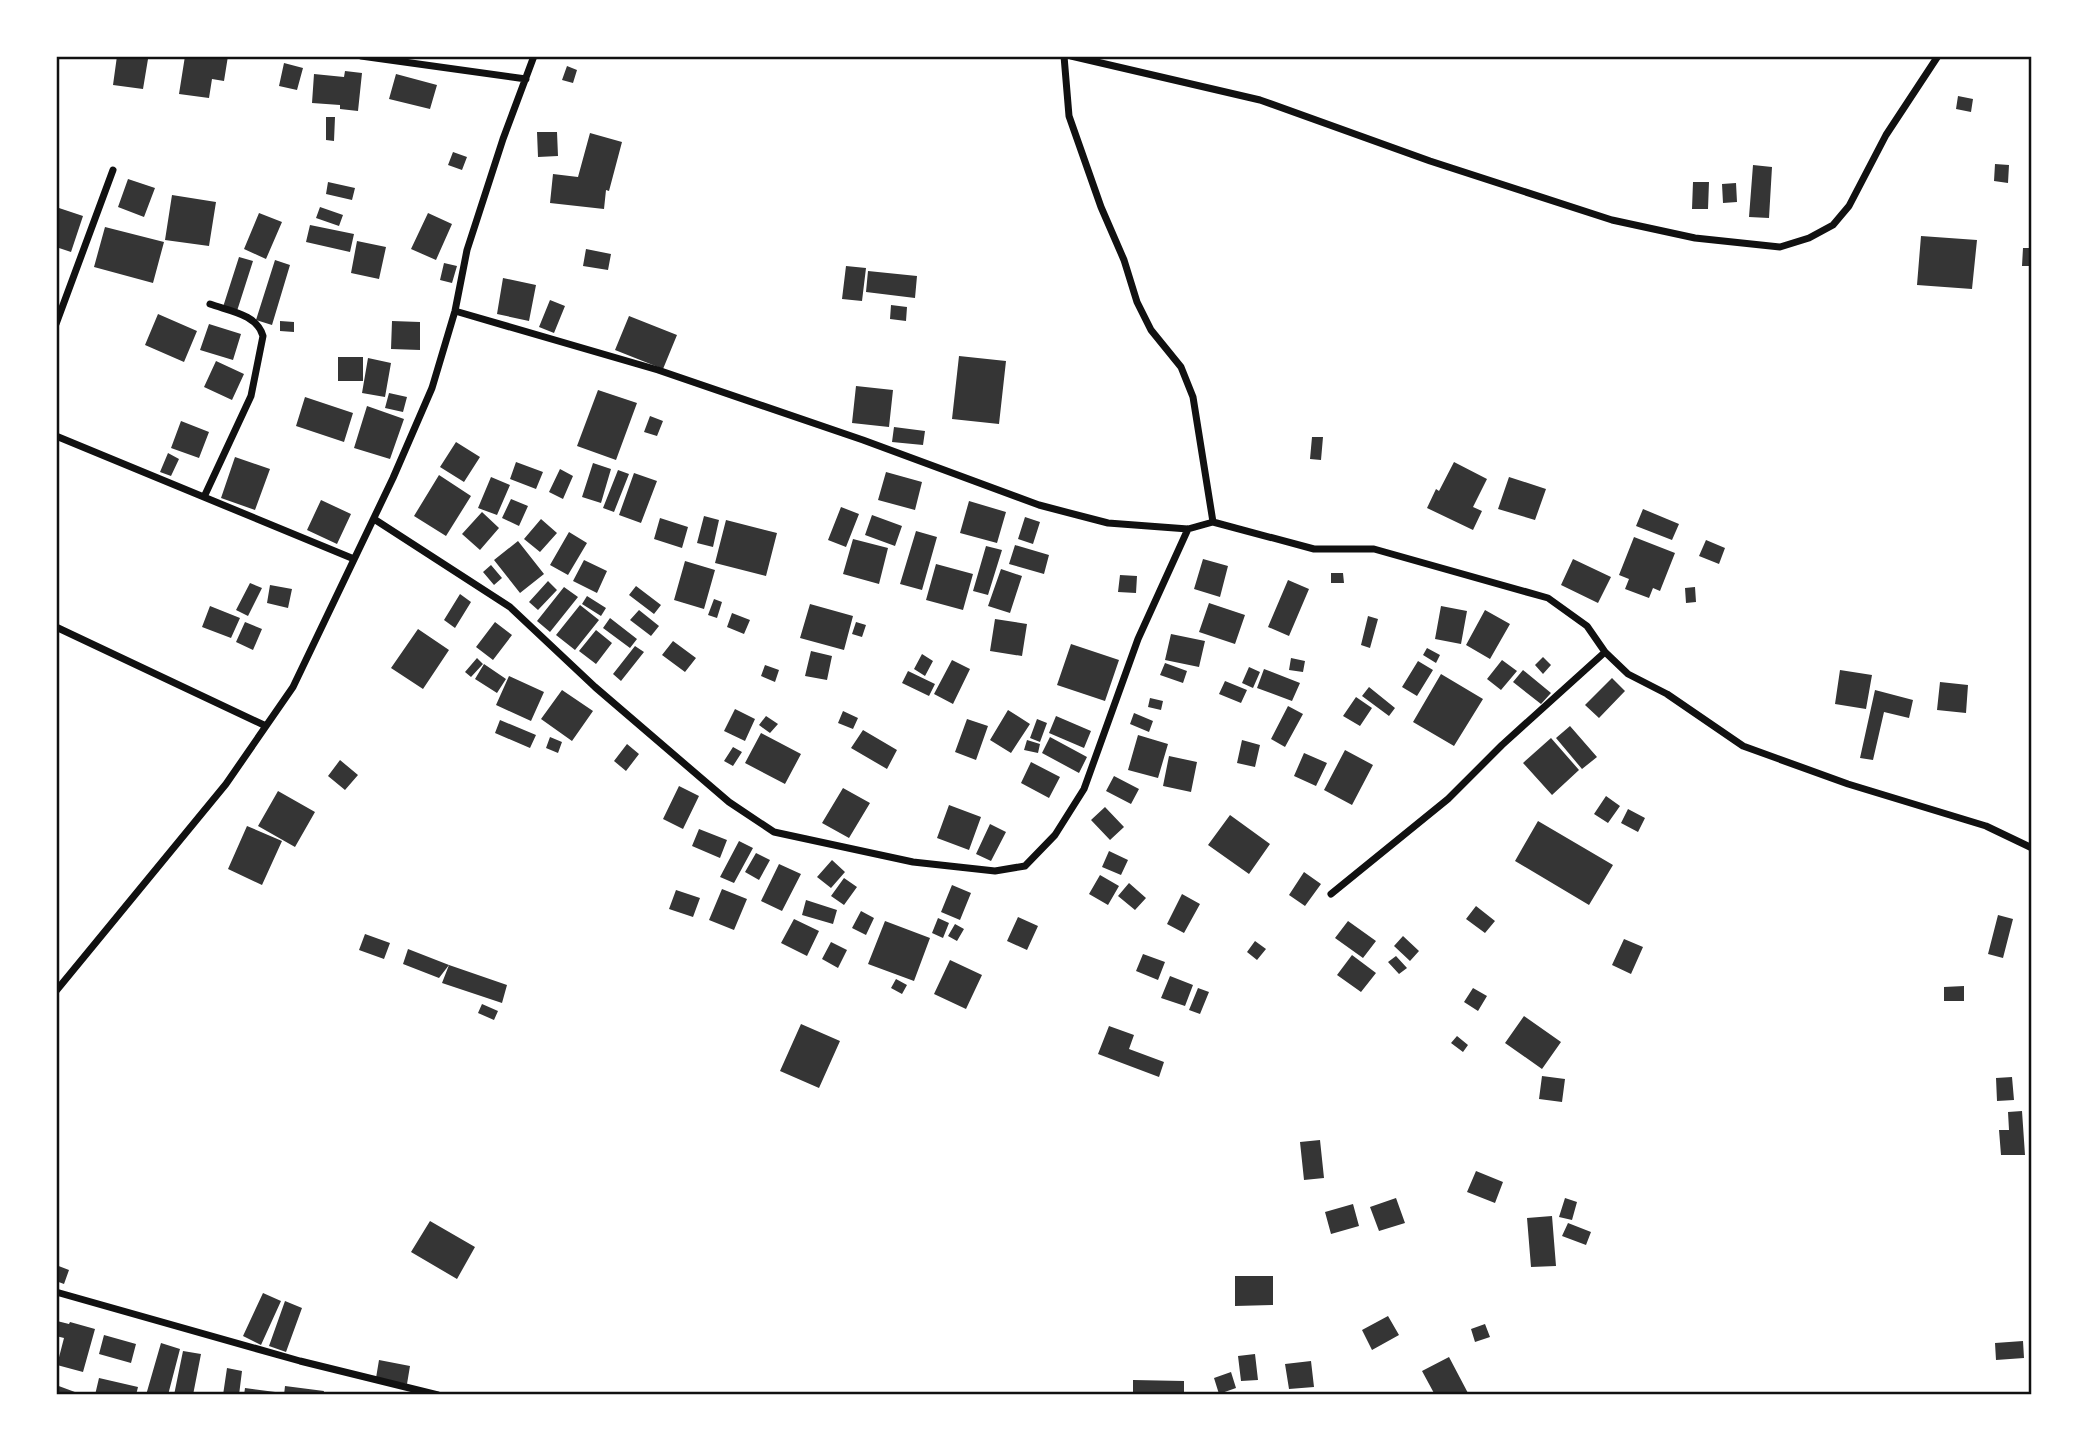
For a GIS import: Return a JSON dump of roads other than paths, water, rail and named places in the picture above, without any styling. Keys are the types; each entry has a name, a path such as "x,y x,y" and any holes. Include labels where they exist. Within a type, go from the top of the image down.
{"street":[{"path":"361,56 526,79"},
{"path":"56,990 226,784 293,687 374,519 432,388 455,311 467,250 503,139 534,56"},
{"path":"1065,56 1069,116 1101,207 1124,260 1142,312 1151,330 1181,367 1193,397 1213,522"},
{"path":"1071,56 1260,100 1430,161 1612,220 1695,238 1780,247 1809,238 1833,225 1849,206 1886,135 1937,56"},
{"path":"56,324 113,170"},
{"path":"204,497 251,396 263,336 261,327 250,318 209,304"},
{"path":"455,311 658,370 863,440 1039,505 1108,523 1188,529 1213,522 1314,549 1374,549 1548,598 1587,626 1605,652 1628,674 1667,694 1743,746 1848,784 1986,826 2032,848"},
{"path":"56,436 354,559"},
{"path":"374,519 510,607 594,687 729,802 774,832 913,862 995,871 1025,866 1055,835 1084,789 1138,639 1188,529"},
{"path":"56,627 266,726"},
{"path":"1331,894 1448,799 1502,745 1605,652"},
{"path":"56,1292 300,1361 438,1395"}]}
